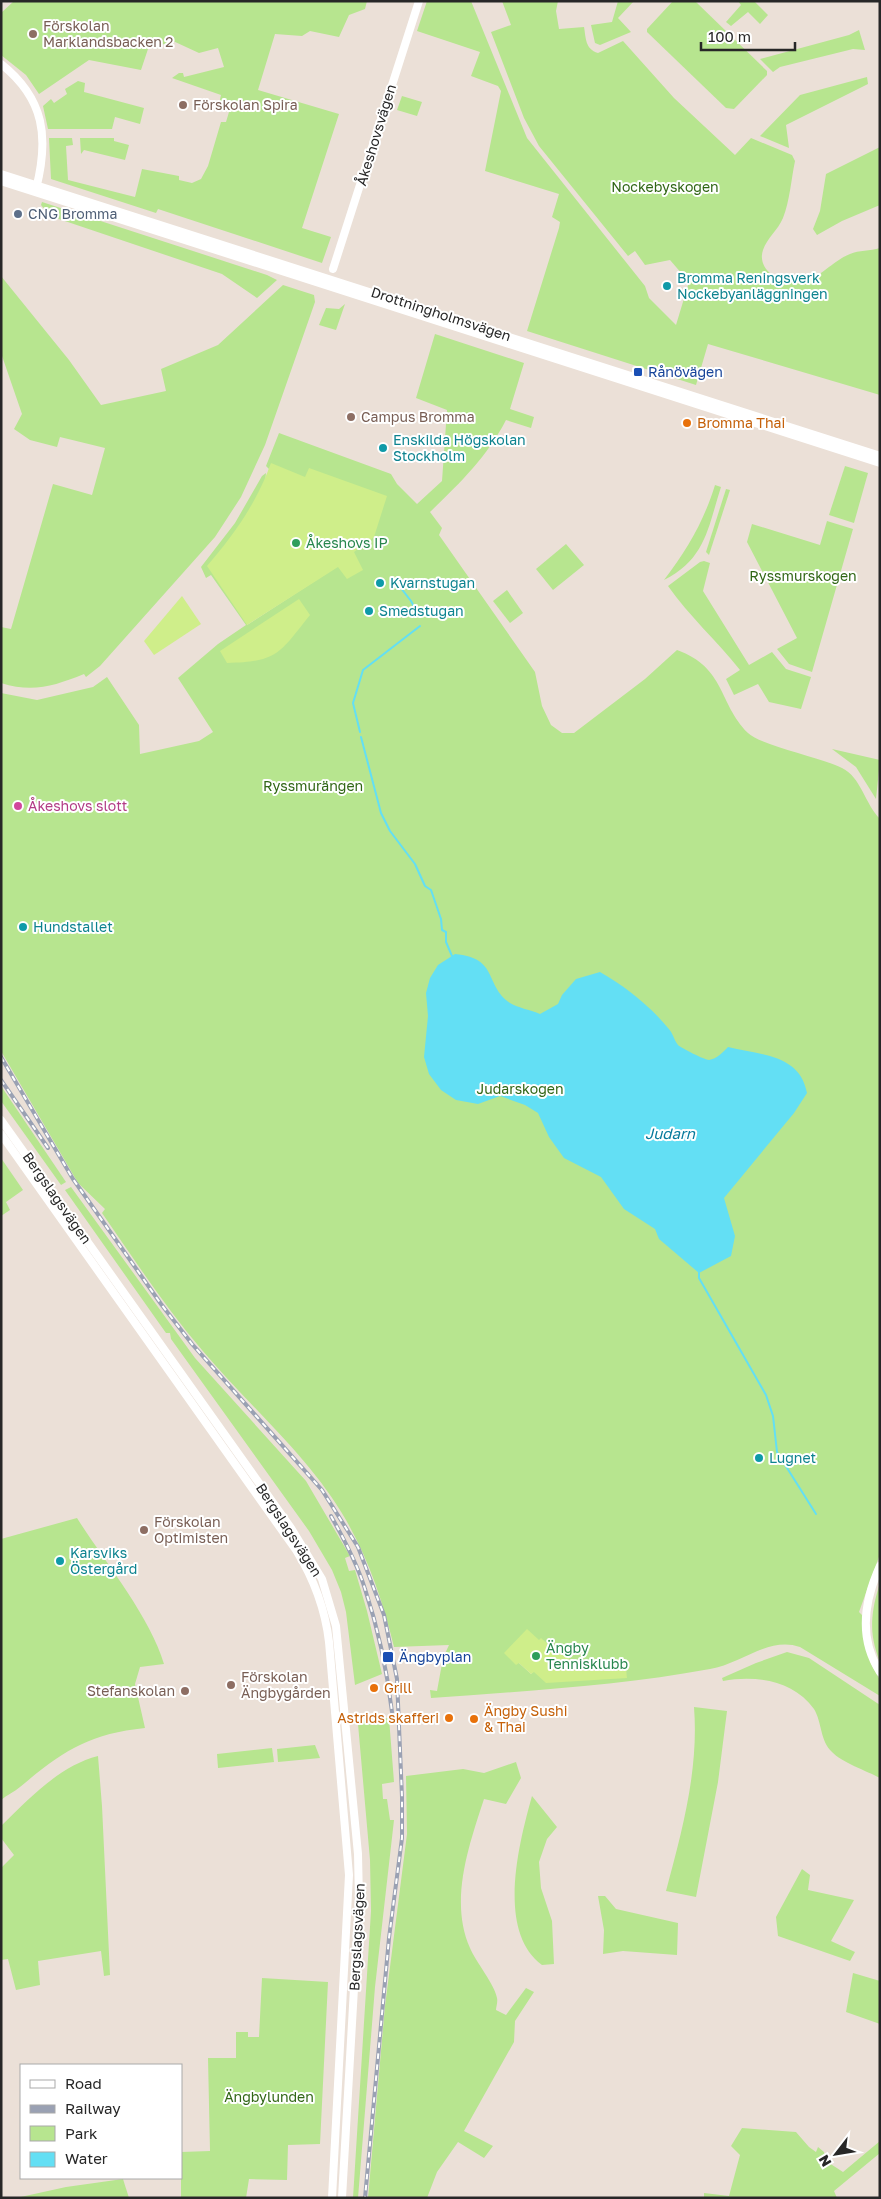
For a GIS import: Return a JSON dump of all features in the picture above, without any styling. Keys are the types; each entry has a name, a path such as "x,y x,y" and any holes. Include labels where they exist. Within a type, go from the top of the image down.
{"main road":[{"name":"Åkeshovsvägen","path":"332,269 419,1"},
{"path":"1,64 28,89 36,106 42,134 44,156 37,188"},
{"name":"Drottningholmsvägen","path":"1,174 37,188 680,395 880,456"},
{"name":"Drottningholmsvägen","path":"1,181 37,188"},
{"name":"Drottningholmsvägen","path":"680,395 880,463"},
{"name":"Bergslagsvägen","path":"1,1120 312,1560 327,1593 336,1626 358,1854 359,1901 342,2198"},
{"name":"Bergslagsvägen","path":"1,1134 306,1567 316,1587 327,1627 348,1854 350,1898 332,2198"},
{"path":"880,1566 869,1594 865,1612 866,1636 870,1651 880,1672"},
{"path":"336,1714 345,1713"}],"green space":[{"path":"14,1 367,1 365,9 349,15 339,37 310,31 302,36 275,34 258,90 339,114 302,228 331,237 322,263 158,209 156,213 51,179 49,138 72,138 73,145 66,146 68,180 135,197 142,169 179,176 179,180 192,183 201,179 208,166 221,122 226,122 229,112 227,107 219,104 221,95 172,78 179,73 183,73 184,77 224,67 218,48 199,53 173,41 161,45 155,43 149,46 141,70 89,60 39,94 26,75 1,55 1,13"},
{"name":"Nockebyskogen","path":"427,1 471,1 527,138 645,286 649,298 676,325 689,282 670,260 645,265 635,251 628,256 539,146 524,118 491,32 511,25 502,1 558,1 556,11 559,29 584,27 588,46 598,53 623,41 674,98 735,155 751,138 792,155 795,161 787,204 781,222 763,250 763,264 772,275 779,279 800,282 820,274 850,254 880,248 880,395 708,344 696,385 527,331 559,228 560,222 552,217 559,194 485,171 501,91 498,86 471,76 480,52 417,31"},
{"path":"618,1 634,1 618,18 631,32 600,45 595,43 591,25 612,22"},
{"path":"673,1 695,1 767,71 767,75 734,109 726,108 647,32 647,29"},
{"path":"738,1 754,1 768,15 760,24 748,12 731,26 726,22 741,5"},
{"path":"859,30 865,50 853,49 780,67 773,72 760,59 849,35"},
{"path":"867,77 868,84 786,125 789,148 760,136 800,95"},
{"path":"78,81 85,83 84,92 144,108 140,124 115,117 112,129 48,129 43,106 51,99 54,103 67,94 65,89"},
{"path":"402,96 422,102 417,116 397,110"},
{"path":"80,138 114,138 114,141 129,145 125,160 84,150 81,154"},
{"path":"880,147 880,205 842,221 817,235 813,229 820,211 826,174"},
{"path":"42,202 267,275 277,280 257,298 222,274 50,216 41,205"},
{"path":"1,276 69,360 101,405 166,391 161,369 218,345 283,285 314,295 315,302 265,445 241,497 215,537 100,666 86,677 84,674 53,685 33,688 23,688 1,683 1,627 11,629 53,484 92,495 105,448 60,437 57,447 30,440 14,429 22,414 1,353"},
{"path":"345,304 336,330 319,325 326,308 339,309"},
{"name":"Judarskogen","path":"435,334 524,363 510,409 534,417 531,428 506,420 482,458 430,512 442,528 439,535 535,672 542,706 551,725 562,733 574,733 645,679 677,650 705,666 720,687 738,722 748,733 755,738 778,747 842,768 854,778 880,819 880,1554 859,1612 862,1615 863,1637 871,1664 880,1680 880,1696 800,1647 777,1645 721,1666 675,1675 571,1687 431,1698 430,1690 437,1691 443,1658 449,1645 394,1647 380,1598 368,1566 346,1520 331,1497 297,1453 188,1334 102,1213 105,1209 78,1183 1,1051 1,693 37,700 93,687 107,677 139,725 140,754 199,741 213,732 178,678 218,644 246,625 211,575 206,578 201,567 235,523 262,476 266,473 265,482 271,463 269,469 266,466 279,433 391,474 397,484 417,504 442,481 447,410 416,398","holes":["293,506 362,570 338,566 247,625","557,1648 578,1667 533,1672 531,1674 519,1663"]},
{"name":"Åkeshovs IP","path":"271,463 305,477 309,468 387,496 374,537 354,552 363,570 347,579 338,567 247,625 207,566 244,518 259,491"},
{"path":"845,466 868,473 854,523 829,515"},
{"path":"715,485 721,487 703,541 689,562 678,572 664,580 694,535 706,511"},
{"path":"726,489 730,490 709,555 706,552"},
{"name":"Ryssmurskogen","path":"827,521 853,529 812,672 789,664 777,649 797,638 747,542 752,524 820,545"},
{"path":"566,544 584,565 553,590 536,569"},
{"path":"704,561 710,563 703,591 749,665 772,652 786,669 811,677 801,709 769,702 758,684 734,695 726,679 740,670 668,586"},
{"path":"507,590 523,613 510,623 493,601"},
{"path":"182,596 201,624 154,655 144,641"},
{"path":"299,599 310,615 284,646 268,657 258,660 227,663 220,651"},
{"path":"832,749 880,760 876,799 856,767"},
{"path":"1,1086 66,1182 61,1185 1,1101"},
{"path":"1,1158 23,1190 6,1202 10,1210 1,1216"},
{"path":"71,1187 195,1358 306,1481 350,1556 345,1558 349,1571 355,1570 382,1674 355,1685 346,1612 341,1592 332,1570 309,1531 171,1339 170,1333 166,1333 65,1190"},
{"path":"77,1518 137,1608 148,1627 164,1664 140,1667 135,1684 145,1728 107,1735 77,1746 50,1763 1,1800 1,1539"},
{"path":"880,1583 880,1662 872,1632 872,1622"},
{"name":"Ängby Tennisklubb","path":"527,1629 554,1650 556,1647 578,1667 588,1662 625,1659 627,1678 546,1683 534,1672 531,1674 519,1663 516,1665 504,1653"},
{"path":"787,1652 809,1658 880,1705 880,1778 848,1763 836,1756 828,1748 817,1714 805,1699 795,1692 773,1682 760,1680 735,1679 723,1681 722,1678"},
{"path":"694,1707 727,1711 718,1782 696,1897 666,1891 692,1777 695,1731"},
{"path":"389,1718 394,1782 382,1784 383,1799 387,1799 390,1820 394,1820 375,1987 358,2198 353,2198 371,1911 370,1860 358,1724 359,1721"},
{"path":"315,1745 320,1758 278,1762 277,1749"},
{"path":"272,1748 274,1762 218,1768 217,1754"},
{"path":"98,1756 110,1975 104,1976 101,1951 38,1961 40,1985 16,1990 8,1959 1,1960 1,1868 14,1855 1,1838 1,1826 58,1775 70,1767"},
{"path":"516,1762 521,1778 506,1804 484,1799 467,1854 461,1892 464,1930 473,1954 496,1993 496,2010 506,2015 526,1988 534,1992 515,2021 514,2042 464,2131 493,2146 484,2158 458,2142 437,2172 427,2198 368,2198 385,2006 407,1834 406,1776 463,1769 484,1773"},
{"path":"532,1796 557,1827 547,1839 539,1862 541,1888 552,1921 554,1964 542,1965 528,1950 519,1931 515,1909 517,1861"},
{"path":"802,1869 810,1875 808,1890 854,1900 831,1941 855,1952 850,1961 778,1936 776,1917"},
{"path":"598,1896 605,1896 616,1909 678,1923 677,1955 623,1951 603,1954 604,1930"},
{"path":"853,1973 880,1981 880,2024 846,2012"},
{"name":"Ängbylunden","path":"262,1978 328,1982 320,2144 288,2145 287,2180 249,2179 246,2198 181,2198 182,2152 210,2151 208,2058 236,2058 236,2032 248,2032 248,2037 259,2037"},
{"path":"742,2128 796,2132 809,2147 816,2152 818,2147 824,2152 826,2161 843,2172 880,2141 880,2153 834,2191 837,2198 704,2198 704,2193 729,2196 740,2155 731,2146"},
{"path":"123,2179 129,2198 16,2198 66,2187"}],"water":[{"name":"Judarn","path":"455,954 469,957 485,967 502,996 510,1003 540,1014 558,1004 562,995 576,979 600,972 628,990 645,1004 670,1030 678,1045 693,1054 709,1060 717,1057 728,1047 777,1058 796,1070 803,1080 807,1093 794,1113 724,1198 735,1236 731,1256 699,1273 659,1239 655,1229 624,1209 601,1177 564,1158 549,1137 538,1113 525,1105 500,1096 478,1104 456,1100 441,1090 429,1074 424,1057 428,1016 426,993 430,978 438,965"}],"waterway":[{"path":"397,583 411,601 419,616"},
{"path":"360,732 353,703 363,670 420,626"},
{"path":"361,737 381,813 390,831 415,864 425,886 431,890 441,919 442,930 446,932 446,942 452,956"},
{"path":"699,1273 699,1278 766,1395 773,1416 777,1452 816,1514"}],"railway":[{"path":"1,1057 73,1179 161,1304 192,1344 322,1490 358,1547 384,1615 397,1679 402,1838 389,1938 365,2198"},
{"path":"1,1080 48,1148"},
{"path":"331,1516 362,1579 370,1604 382,1650 392,1712"}],"place":[{"name":"Förskolan Marklandsbacken 2","path":"33,34"},
{"name":"Förskolan Spira","path":"183,105"},
{"name":"CNG Bromma","path":"18,214"},
{"name":"Bromma Reningsverk Nockebyanläggningen","path":"667,286"},
{"name":"Rånövägen","path":"638,372"},
{"name":"Campus Bromma","path":"351,417"},
{"name":"Bromma Thai","path":"687,423"},
{"name":"Enskilda Högskolan Stockholm","path":"383,448"},
{"name":"Åkeshovs IP","path":"296,543"},
{"name":"Kvarnstugan","path":"380,583"},
{"name":"Smedstugan","path":"369,611"},
{"name":"Åkeshovs slott","path":"18,806"},
{"name":"Hundstallet","path":"23,927"},
{"name":"Lugnet","path":"759,1458"},
{"name":"Förskolan Optimisten","path":"144,1530"},
{"name":"Karsviks Östergård","path":"60,1561"},
{"name":"Ängby Tennisklubb","path":"536,1656"},
{"name":"Ängbyplan","path":"388,1657"},
{"name":"Förskolan Ängbygården","path":"231,1685"},
{"name":"Grill","path":"374,1688"},
{"name":"Stefanskolan","path":"185,1691"},
{"name":"Astrids skafferi","path":"449,1718"},
{"name":"Ängby Sushi & Thai","path":"474,1719"}],"park label":[{"name":"Ryssmurängen","path":"313,786"}]}
